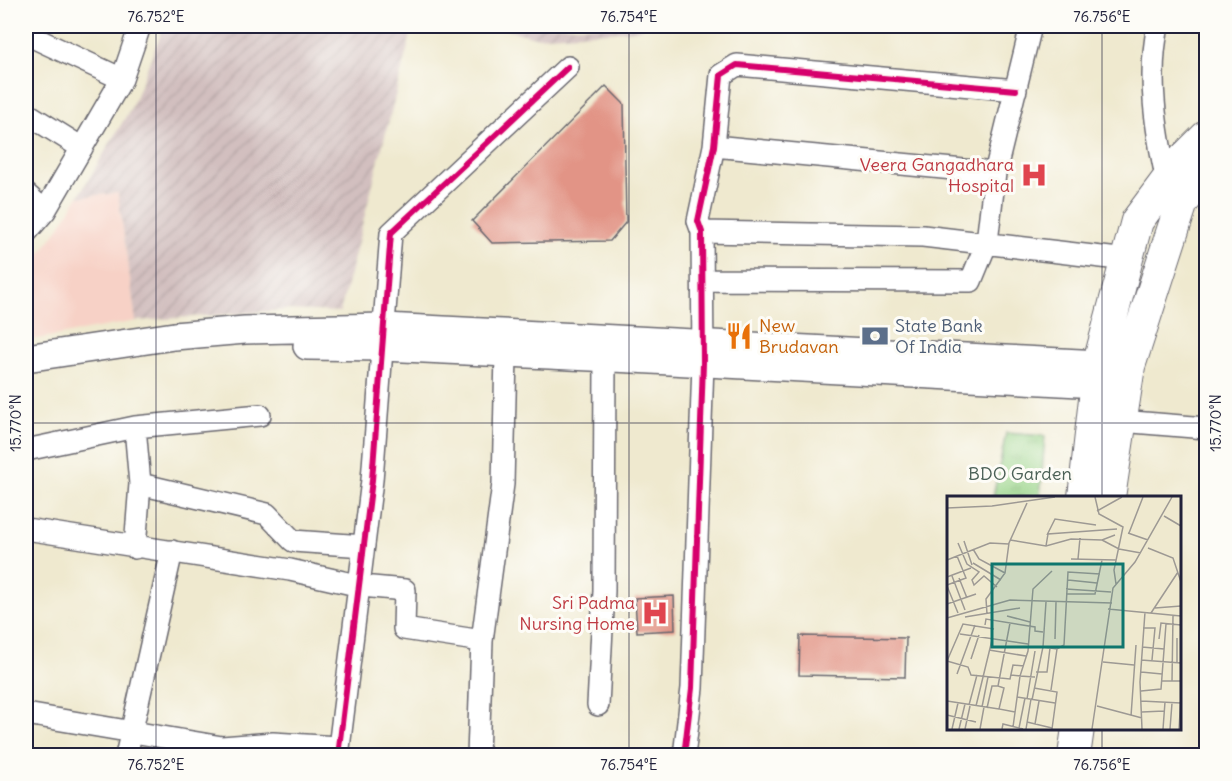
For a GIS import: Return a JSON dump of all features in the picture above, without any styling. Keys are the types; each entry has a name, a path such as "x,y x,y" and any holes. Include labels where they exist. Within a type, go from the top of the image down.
{"highway":[{"path":"1113,374 1175,192 1181,162 1206,137"},
{"path":"1085,496 1106,419 1127,260 1137,221 1175,192 1206,175"},
{"path":"1106,419 1110,496"},
{"path":"1053,756 1056,730"},
{"path":"1074,756 1078,730"}],"main road":[{"path":"26,358 210,333 384,337 1113,374"},
{"path":"26,375 214,346 384,337 506,355 605,358 703,353"}],"street":[{"path":"26,233 45,211 122,78 141,26"},
{"path":"703,280 971,281 987,242 994,173 1031,26"},
{"path":"1158,26 1152,50 1157,140 1175,192"},
{"path":"26,34 122,78"},
{"path":"684,756 692,688 703,353 702,232 698,221 714,146 721,75 737,65 1016,90"},
{"path":"26,714 222,747 273,743 338,752 361,586 384,337 391,233 568,67"},
{"path":"26,112 82,148"},
{"path":"714,146 994,173"},
{"path":"26,194 45,211"},
{"path":"702,232 923,236 1127,260"},
{"path":"478,756 482,641 503,484 506,355"},
{"path":"598,705 604,591 605,358"},
{"path":"26,450 135,427 260,415"},
{"path":"1106,419 1206,428"},
{"path":"135,427 140,484 135,548"},
{"path":"140,484 267,514 293,541 364,546"},
{"path":"26,529 135,548 172,551 290,570 361,586 405,590 404,629 482,641"},
{"path":"126,756 172,551"}],"shaded area":[{"path":"164,26 413,26 340,312 286,310 136,321 118,193 78,197 131,108"},
{"path":"491,26 647,26 635,30 535,37"},
{"path":"118,193 136,321 26,341 26,272 57,231 78,197"}],"green space":[{"name":"BDO Garden","path":"1006,433 1045,436 1040,496 993,496"}],"building":[{"path":"606,86 624,104 626,222 610,241 492,243 472,221"},
{"path":"674,596 675,630 637,632 635,598"},
{"path":"800,636 906,638 905,677 799,675"}],"cycle path":[{"path":"684,756 692,688 703,363 702,232 698,221 714,146 721,75 737,65 1016,90"},
{"path":"338,756 372,480 391,233 568,67"}],"place":[{"name":"Veera Gangadhara Hospital","path":"1034,175"},
{"name":"New Brudavan","path":"739,336"},
{"name":"State Bank Of India","path":"875,336"},
{"name":"Sri Padma Nursing Home","path":"655,613"}]}
